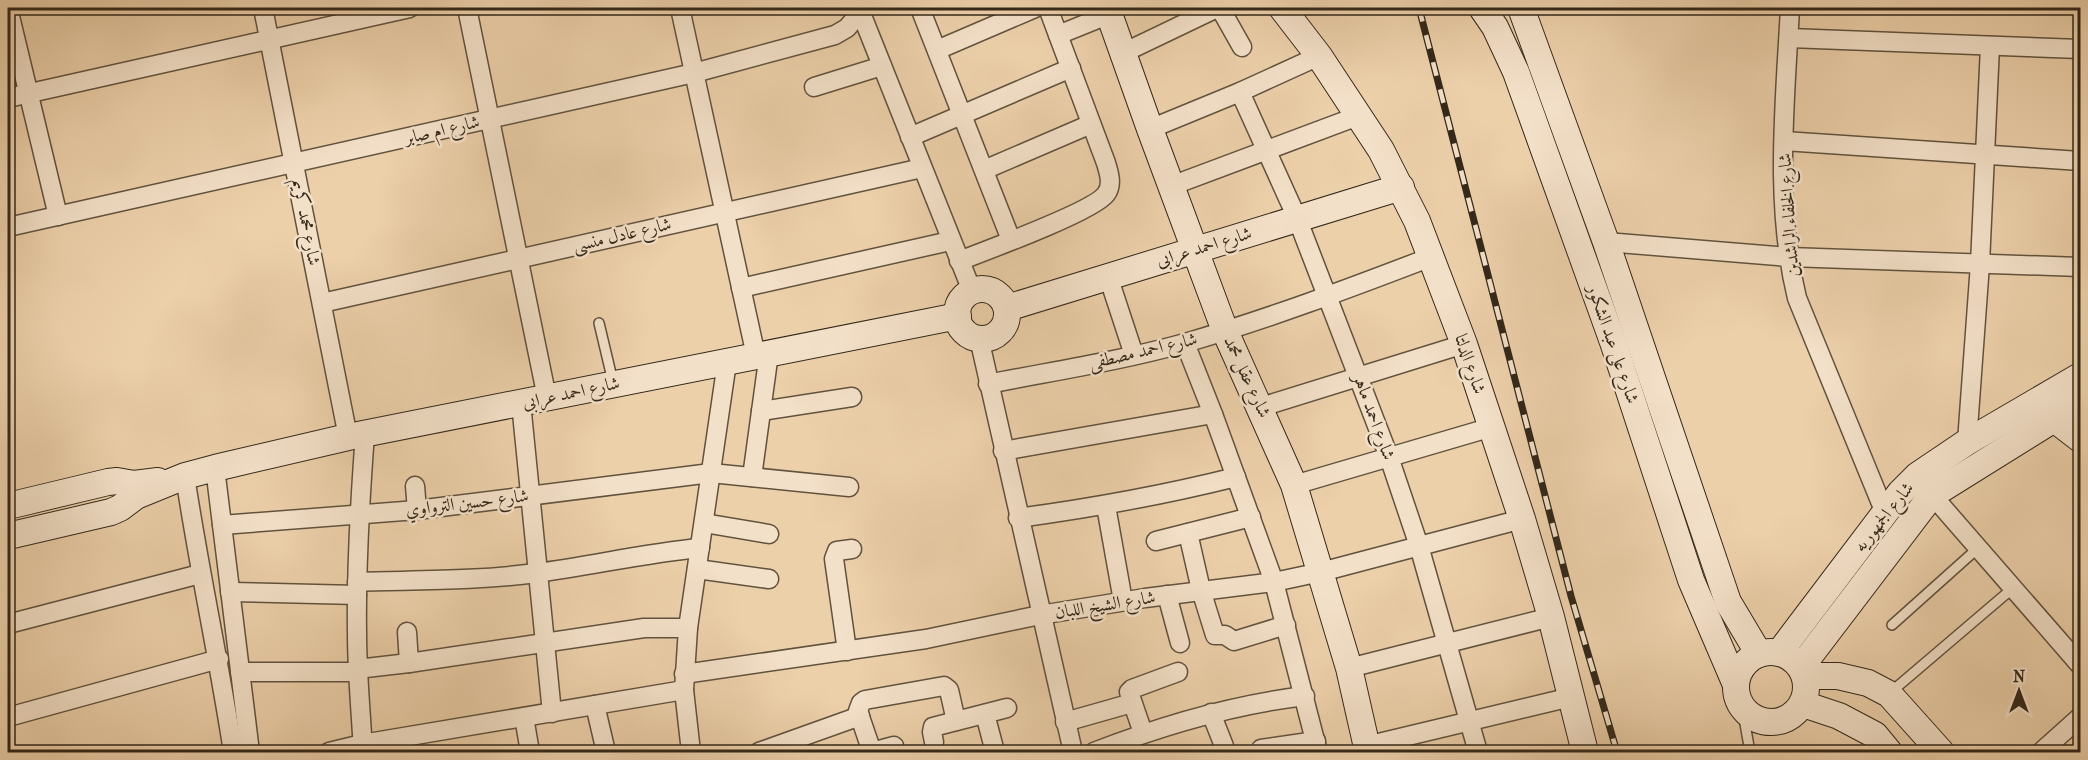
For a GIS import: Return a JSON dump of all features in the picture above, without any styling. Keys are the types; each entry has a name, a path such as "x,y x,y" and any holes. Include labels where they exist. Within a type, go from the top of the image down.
{"street":[{"path":"8,8 58,216"},
{"name":"شارع محمد كريم","path":"263,8 322,303 357,436 359,516 357,670 363,748"},
{"path":"8,98 410,8"},
{"path":"467,8 548,398"},
{"path":"680,8 741,288 763,355 761,411 752,477"},
{"path":"920,8 1011,240"},
{"path":"937,50 1035,8"},
{"path":"959,261 1072,215 1097,202 1105,196 1109,188 1108,172 1048,8"},
{"path":"1123,53 1219,8 1242,47"},
{"name":"شارع الدلتا","path":"1282,8 1319,56 1401,187 1431,257 1464,344 1522,519 1551,617 1585,753"},
{"name":"شارع على عبد الشكور","path":"1521,8 1606,242 1728,602 1769,653"},
{"name":"شارع الخلفاء الراشدين","path":"1791,8 1784,141 1789,257 1797,298 1885,513"},
{"path":"861,9 972,291"},
{"name":"شارع ام صابر","path":"8,227 694,73 835,35 847,28 861,9"},
{"name":"شارع على عبد الشكور","path":"1485,10 1516,72 1613,342 1691,580 1739,696"},
{"path":"1058,34 1109,11"},
{"name":"شارع عقل محمد","path":"1109,11 1225,331 1294,485 1349,668 1367,749"},
{"path":"1789,38 2080,49"},
{"path":"1967,442 1980,264 1990,46"},
{"path":"1150,129 1319,56"},
{"path":"814,87 882,66"},
{"path":"910,137 1071,68"},
{"name":"شارع احمد ماهر","path":"1240,92 1297,218 1389,457 1419,546 1478,753"},
{"path":"1171,186 1358,116"},
{"path":"984,170 1091,124"},
{"path":"1784,141 2080,161"},
{"name":"شارع عادل منسى","path":"322,303 922,168"},
{"name":"شارع احمد عرابى","path":"1007,308 1401,187"},
{"path":"741,288 951,241"},
{"path":"1606,242 1789,257 2080,267"},
{"name":"شارع احمد مصطفى","path":"988,384 1134,356 1185,343 1328,296 1431,257"},
{"path":"1108,276 1134,356"},
{"path":"986,289 993,291 999,295 1007,308 1004,326 988,338 979,338 964,331 958,316 961,301 972,291 986,289"},
{"name":"شارع احمد عرابى","path":"8,506 108,482 134,484 185,476 357,436 958,316"},
{"path":"979,338 1073,753"},
{"path":"1185,343 1274,582 1317,747 1261,749"},
{"path":"1261,407 1464,344"},
{"path":"691,753 684,682 688,628 727,362"},
{"name":"شارع الجمهوريه","path":"1769,653 1900,493 1918,475 1967,442 2080,376"},
{"path":"761,411 852,397"},
{"path":"521,404 552,713"},
{"name":"شارع الجمهوريه","path":"1803,672 1932,495 2080,404"},
{"path":"1003,451 1213,414"},
{"path":"2054,418 2080,439"},
{"path":"1294,485 1492,427"},
{"path":"215,468 250,753"},
{"name":"شارع حسين الترواوي","path":"222,525 417,510 711,473 849,487"},
{"path":"185,476 200,574 219,660 233,753"},
{"name":"شارع احمد عرابى","path":"8,536 111,512 136,496 185,476"},
{"path":"1018,518 1106,506 1236,477"},
{"path":"415,486 417,510"},
{"path":"1932,495 2080,665"},
{"path":"1106,506 1123,601"},
{"path":"1156,541 1251,517"},
{"name":"شارع الشيخ اللبان","path":"329,753 595,705 684,682 946,635 1040,615 1201,590 1274,582 1321,572 1522,519"},
{"path":"704,523 769,534"},
{"path":"1188,533 1201,590 1214,633 1217,636 1225,634 1233,641 1286,625"},
{"path":"230,592 357,588 539,573 655,552 700,548"},
{"path":"847,651 834,559 837,551 852,549"},
{"path":"697,569 769,579"},
{"path":"8,624 200,574"},
{"path":"1167,595 1180,643"},
{"path":"1349,668 1551,617"},
{"path":"240,672 357,670 644,628 688,628"},
{"path":"407,632 409,663"},
{"path":"1769,653 1788,656 1803,672 1807,685 1803,704 1788,718 1768,723 1758,720 1739,696 1743,666 1769,653"},
{"path":"8,717 219,660"},
{"path":"1143,733 1129,696 1132,689 1178,672"},
{"path":"1803,672 1838,676 1868,684 1889,694 1941,753"},
{"path":"894,746 872,752 860,716 859,707 865,700 944,686 951,693 956,721"},
{"path":"1094,753 1143,733 1211,713 1272,700 1305,696"},
{"path":"1367,749 1469,721 1571,697"},
{"path":"1065,722 1132,703"},
{"path":"1803,704 1839,716 1875,735 1889,753"},
{"path":"595,705 606,753"},
{"path":"934,742 933,727 1007,708"},
{"path":"1211,713 1224,746 1219,753"},
{"path":"985,714 995,753"},
{"path":"759,753 860,716"},
{"path":"524,717 530,753"},
{"path":"2041,753 2080,717"}],"lane":[{"path":"599,323 614,385"},
{"path":"1892,625 1978,548"},
{"path":"1889,694 2013,588"},
{"name":"شارع على عبد الشكور","path":"1739,696 1750,753"}],"railway":[{"path":"1419,8 1571,596 1617,752"}]}
